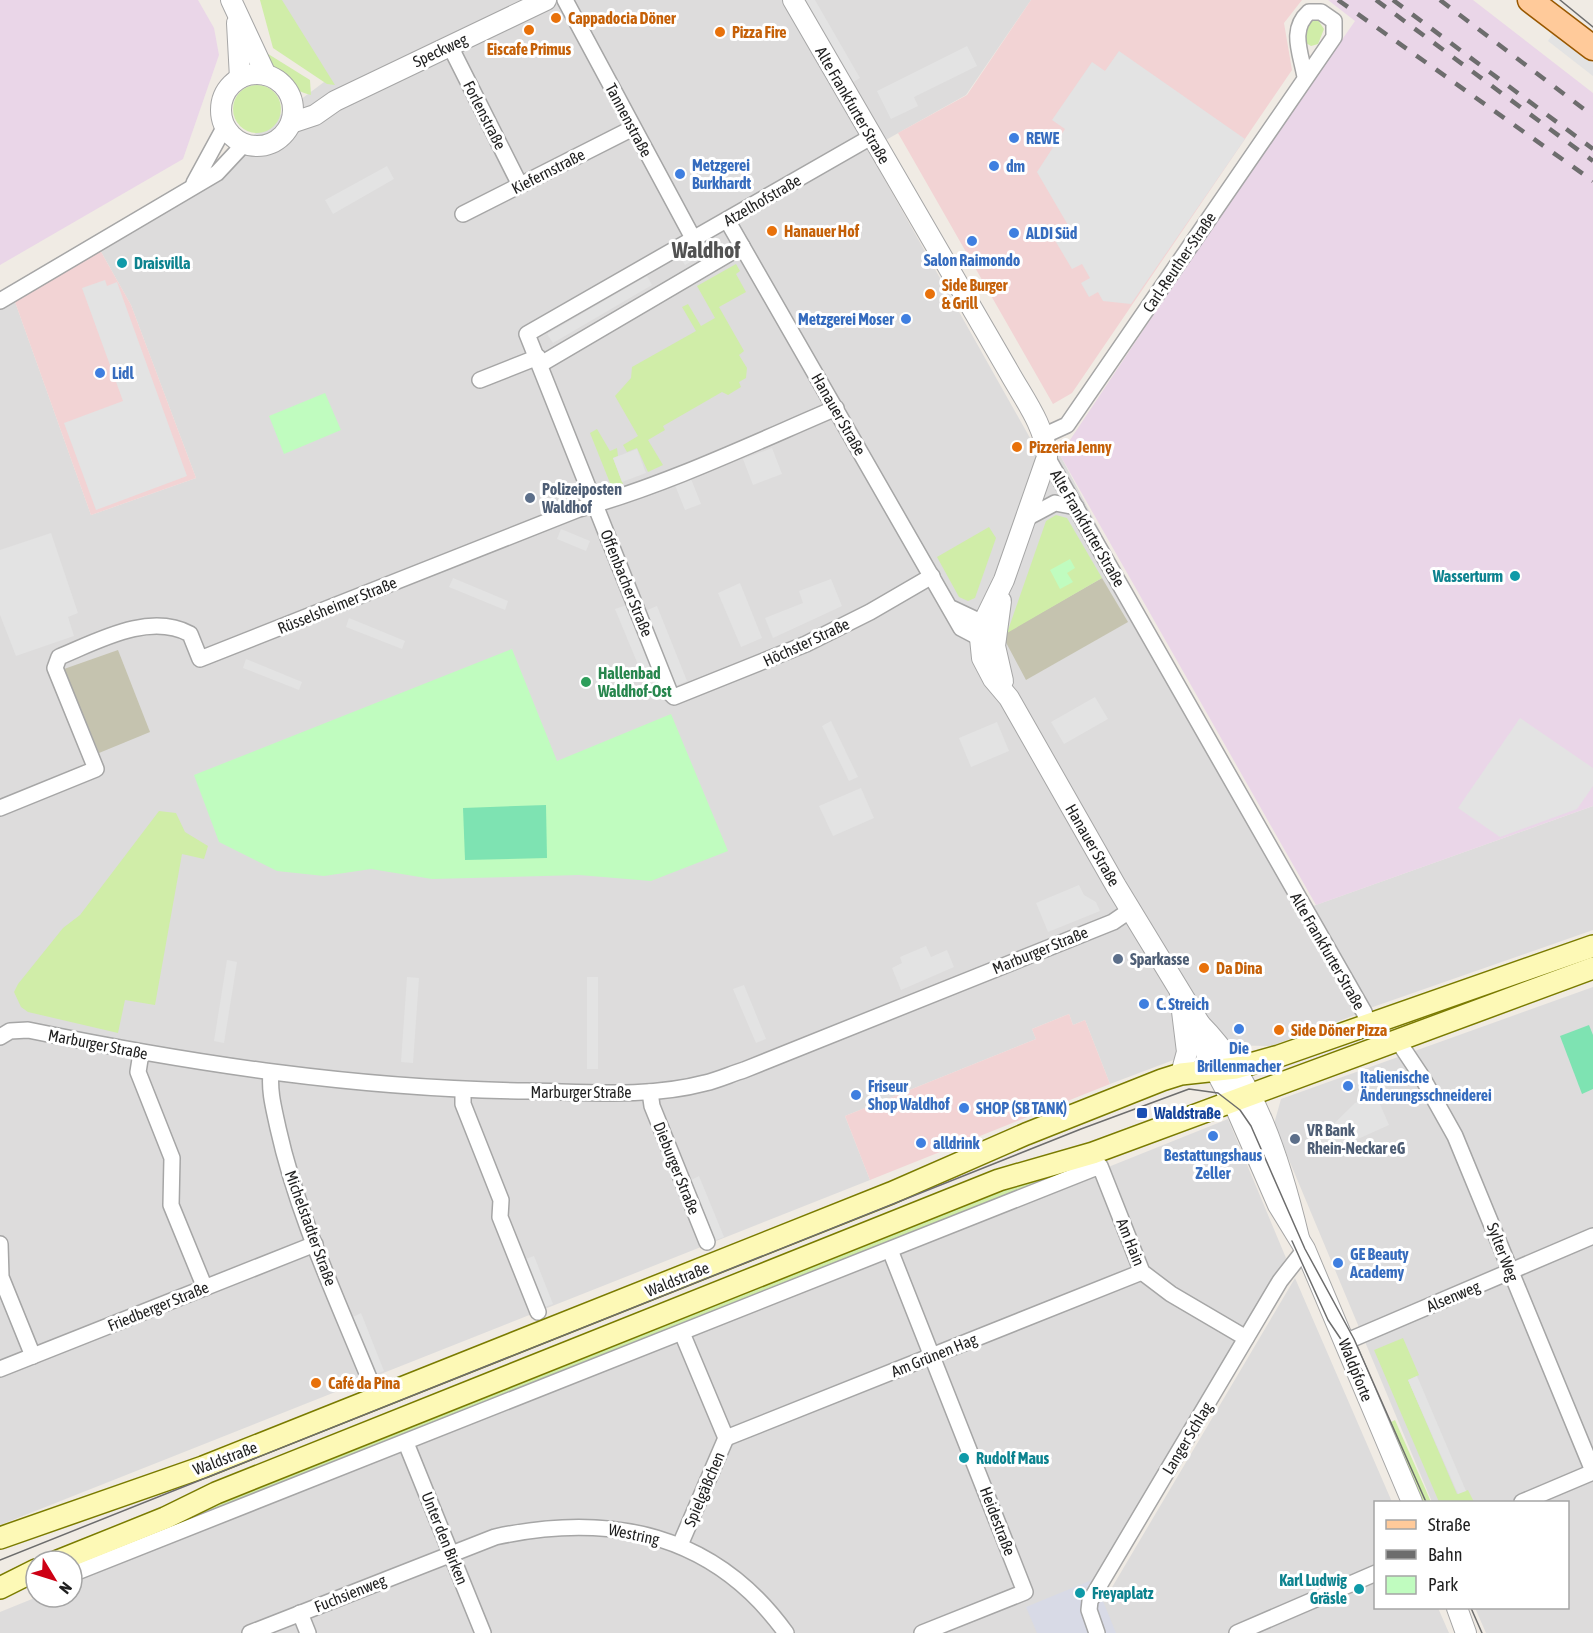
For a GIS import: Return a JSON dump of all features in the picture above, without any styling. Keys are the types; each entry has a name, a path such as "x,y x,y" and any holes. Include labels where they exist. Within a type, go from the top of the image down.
{"main road":[{"path":"1530,0 1592,46"},
{"name":"Waldstraße","path":"0,1538 225,1459 880,1198 1026,1134 1181,1074 1226,1069 1279,1056 1593,946"},
{"name":"Waldstraße","path":"84,1551 165,1518 227,1489 999,1180 1093,1154 1240,1097 1593,968"},
{"path":"0,1588 24,1576"}],"street":[{"name":"Speckweg","path":"245,143 267,144 285,132 291,123 315,115 335,101 546,0"},
{"name":"Tannenstraße","path":"564,0 694,240"},
{"name":"Alte Frankfurter Straße","path":"793,0 1009,372 1043,436 1047,457 1364,1012 1369,1025"},
{"path":"234,6 266,75"},
{"path":"234,6 240,78"},
{"name":"Forlenstraße","path":"450,46 520,185"},
{"path":"191,188 215,150 225,126 222,105 231,85 240,78 257,74 266,75 281,83 291,97 291,123"},
{"name":"Carl-Reuther-Straße","path":"1043,436 1067,425 1305,77"},
{"path":"291,97 335,101"},
{"path":"0,301 217,173 245,143 237,139 225,126"},
{"name":"Kiefernstraße","path":"463,214 633,128"},
{"name":"Atzelhofstraße","path":"527,334 871,137"},
{"name":"Hanauer Straße","path":"727,220 951,608 986,631 984,664 1009,698 1116,886 1200,1024 1219,1043 1226,1069 1240,1097"},
{"name":"Atzelhofstraße","path":"480,380 539,361 742,246"},
{"name":"Offenbacher Straße","path":"527,334 670,693 675,698"},
{"name":"Rüsselsheimer Straße","path":"0,808 96,769 55,668 59,657 140,627 176,627 190,634 200,659 836,408"},
{"path":"986,631 1047,457"},
{"path":"1025,519 1055,503 1076,507"},
{"name":"Höchster Straße","path":"675,698 807,644 870,612 932,576"},
{"name":"Marburger Straße","path":"0,1037 10,1031 28,1030 141,1053 271,1073 463,1090 650,1092 706,1083 744,1070 1113,922 1132,909"},
{"name":"Hanauer Straße","path":"1180,990 1187,1052 1181,1074"},
{"name":"Sylter Weg","path":"1398,1041 1422,1077 1455,1136 1593,1471"},
{"path":"141,1053 138,1072 172,1158 171,1205 205,1288"},
{"name":"Michelstadter Straße","path":"271,1073 270,1088 282,1145 315,1244 369,1378"},
{"path":"463,1090 463,1104 501,1200 500,1217 538,1312"},
{"name":"Dieburger Straße","path":"650,1092 652,1106 707,1242"},
{"name":"Waldpforte","path":"1240,1097 1285,1180 1302,1243 1411,1501"},
{"name":"Am Hain","path":"891,1250 1100,1166 1142,1272 1171,1294 1246,1338"},
{"name":"Alsenweg","path":"1345,1342 1593,1236"},
{"name":"Langer Schlag","path":"1097,1633 1089,1610 1090,1601 1302,1243"},
{"path":"0,1244 1,1277 33,1356"},
{"name":"Friedberger Straße","path":"0,1369 315,1244"},
{"path":"84,1569 891,1250"},
{"name":"Heidestraße","path":"891,1250 1025,1592 922,1633"},
{"name":"Am Grünen Hag","path":"726,1438 1142,1272"},
{"name":"Spielgäßchen","path":"680,1545 726,1438 682,1333"},
{"name":"Unter den Birken","path":"406,1443 483,1633"},
{"path":"1526,1501 1593,1471"},
{"name":"Westring","path":"451,1552 495,1537 526,1530 564,1527 622,1529 680,1545 711,1561 737,1579 761,1602 786,1633"},
{"name":"Fuchsienweg","path":"250,1633 451,1552"},
{"path":"1237,1633 1374,1574"},
{"path":"1456,1609 1466,1633"},
{"path":"300,1613 308,1633"}],"shaded area":[{"path":"0,0 198,0 214,28 219,55 183,159 0,265"},
{"path":"278,0 1031,0 966,95 868,150 1039,454 1060,455 1301,914 1358,1014 1271,1046 1213,1045 1110,1084 1085,1020 1073,1025 1069,1014 1032,1029 1036,1039 845,1116 870,1180 0,1525 0,308 14,299 91,515 196,478 131,305 100,250 328,79"},
{"path":"806,0 815,0 860,78 853,82"},
{"path":"1031,0 1302,0 1284,23 1292,70 1072,393 1053,404 898,133 967,95"},
{"path":"1328,0 1473,0 1593,93 1593,806 1316,905 1060,455 1222,212 1355,21"},
{"path":"1554,32 1593,63 1593,76 1548,41"},
{"path":"967,46 977,66 914,97 918,106 891,119 877,91"},
{"path":"1119,51 1245,139 1131,304 1103,301 1098,292 1089,297 1081,283 1090,278 1082,264 1072,269 1056,242 1072,232 1037,172 1065,129 1052,120 1092,62 1105,71"},
{"path":"387,166 394,179 333,214 325,200"},
{"path":"715,235 720,245 685,265 679,256"},
{"path":"100,250 131,305 196,478 91,515 14,299"},
{"path":"647,276 652,285 553,343 547,334"},
{"path":"105,280 107,286 117,282 187,476 96,510 64,423 123,401 82,288"},
{"path":"772,448 782,474 753,485 743,459"},
{"path":"637,449 646,473 622,482 613,458"},
{"path":"691,479 701,504 685,510 675,485"},
{"path":"561,529 590,541 586,551 557,539"},
{"path":"51,533 78,613 68,617 74,636 16,656 0,615 0,550"},
{"path":"453,578 508,601 505,610 449,587"},
{"path":"1102,578 1128,622 1026,680 1002,635"},
{"path":"831,579 842,606 773,638 765,618 803,603 799,591"},
{"path":"740,583 762,638 741,647 718,593"},
{"path":"627,605 662,692 651,696 615,609"},
{"path":"657,606 687,681 675,686 645,611"},
{"path":"349,618 405,641 402,649 346,627"},
{"path":"118,650 150,732 99,753 64,669"},
{"path":"246,659 302,682 299,690 243,668"},
{"path":"1095,697 1108,719 1064,744 1051,722"},
{"path":"1520,718 1593,768 1593,786 1577,809 1500,837 1458,808"},
{"path":"831,721 858,777 849,781 822,726"},
{"path":"997,722 1009,751 971,767 959,738"},
{"path":"861,788 874,818 833,836 819,806"},
{"path":"1593,806 1593,930 1370,1008 1313,906"},
{"path":"1079,885 1084,895 1096,902 1100,911 1048,932 1036,903"},
{"path":"926,946 931,957 947,950 954,967 901,990 892,968 902,963 900,957"},
{"path":"227,960 237,962 224,1043 214,1041"},
{"path":"407,977 419,978 413,1063 401,1062"},
{"path":"587,977 598,977 598,1069 587,1069"},
{"path":"744,985 766,1039 756,1043 733,989"},
{"path":"1593,987 1593,1633 1486,1633 1475,1609 1569,1609 1569,1501 1432,1501 1274,1124 1281,1099"},
{"path":"1069,1014 1073,1025 1085,1020 1110,1084 870,1180 845,1116 1036,1039 1032,1029"},
{"path":"1376,1095 1389,1125 1320,1156 1315,1142 1355,1103"},
{"path":"1228,1119 1286,1258 1063,1633 0,1633 0,1612 24,1602 24,1609 84,1609 84,1578"},
{"path":"699,1176 724,1237 713,1241 689,1181"},
{"path":"534,1256 553,1304 542,1308 523,1260"},
{"path":"1295,1278 1392,1501 1374,1501 1374,1609 1438,1609 1449,1633 1085,1633"},
{"path":"361,1313 384,1371 373,1375 351,1318"},
{"path":"1417,1376 1466,1491 1458,1494 1408,1380"},
{"name":"Freyaplatz","path":"1094,1579 1116,1633 1037,1633 1026,1607"}],"green space":[{"path":"260,0 282,0 335,85 327,84 273,48"},
{"path":"1312,20 1318,20 1324,29 1318,44 1311,46 1306,43 1304,31"},
{"path":"265,52 310,80 311,95 296,89 283,79 272,66"},
{"path":"252,85 262,85 277,95 281,109 280,118 271,129 262,133 252,133 237,123 233,114 233,104 243,89"},
{"path":"736,264 740,271 736,274 746,292 719,307 744,351 739,355 747,368 746,378 739,382 741,387 728,395 722,392 663,426 665,430 648,440 663,465 648,472 637,448 627,452 623,445 638,436 615,396 631,378 632,367 696,331 682,307 688,304 701,326 715,318 697,286"},
{"path":"325,393 341,430 284,454 269,416"},
{"path":"597,429 610,451 617,448 618,456 613,458 623,484 612,488 590,433"},
{"path":"1056,515 1067,518 1102,578 1007,633 1046,521"},
{"path":"989,527 996,538 975,598 968,601 959,597 937,557"},
{"path":"1070,559 1075,568 1067,573 1073,582 1060,589 1050,570"},
{"path":"512,649 557,761 671,714 728,851 651,881 579,875 432,879 371,869 324,876 277,871 219,842 194,775"},
{"path":"546,805 547,858 465,860 463,808"},
{"path":"159,811 176,813 185,832 208,846 204,859 182,854 155,1005 125,1000 118,1033 28,1012 21,1007 14,992 18,984 63,928 80,915"},
{"path":"1589,1025 1593,1035 1593,1089 1582,1094 1560,1036"},
{"path":"1096,1161 84,1566 218,1501 1006,1187"},
{"path":"1403,1338 1419,1375 1408,1380 1457,1494 1468,1490 1474,1501 1439,1501 1374,1350"},
{"path":"1395,1420 1431,1501 1421,1501 1387,1424"}],"tram line":[{"path":"1560,0 1593,27"},
{"path":"0,1560 1081,1129 1189,1089 1218,1093 1240,1110 1251,1126 1305,1249 1354,1339 1426,1501"},
{"path":"1292,1241 1328,1320 1363,1372"},
{"path":"1471,1609 1482,1633"}],"railway":[{"path":"1338,0 1593,181"},
{"path":"1376,0 1593,161"},
{"path":"1393,0 1593,149"},
{"path":"1440,0 1593,116"}],"place":[{"name":"Cappadocia Döner","path":"556,18"},
{"name":"Eiscafe Primus","path":"529,30"},
{"name":"Pizza Fire","path":"720,32"},
{"name":"REWE","path":"1014,138"},
{"name":"dm","path":"994,166"},
{"name":"Metzgerei Burkhardt","path":"680,174"},
{"name":"Hanauer Hof","path":"772,231"},
{"name":"ALDI Süd","path":"1014,233"},
{"name":"Salon Raimondo","path":"972,241"},
{"name":"Draisvilla","path":"122,263"},
{"name":"Side Burger & Grill","path":"930,294"},
{"name":"Metzgerei Moser","path":"906,319"},
{"name":"Lidl","path":"100,373"},
{"name":"Pizzeria Jenny","path":"1017,447"},
{"name":"Polizeiposten Waldhof","path":"530,498"},
{"name":"Wasserturm","path":"1515,576"},
{"name":"Hallenbad Waldhof-Ost","path":"586,682"},
{"name":"Sparkasse","path":"1118,959"},
{"name":"Da Dina","path":"1204,968"},
{"name":"C. Streich","path":"1144,1004"},
{"name":"Die Brillenmacher","path":"1239,1029"},
{"name":"Side Döner Pizza","path":"1279,1030"},
{"name":"Italienische Änderungsschneiderei","path":"1348,1086"},
{"name":"Friseur Shop Waldhof","path":"856,1095"},
{"name":"SHOP (SB TANK)","path":"964,1108"},
{"name":"Waldstraße","path":"1142,1113"},
{"name":"Bestattungshaus Zeller","path":"1213,1136"},
{"name":"VR Bank Rhein-Neckar eG","path":"1295,1139"},
{"name":"alldrink","path":"921,1143"},
{"name":"GE Beauty Academy","path":"1338,1263"},
{"name":"Café da Pina","path":"316,1383"},
{"name":"Rudolf Maus","path":"964,1458"},
{"name":"Karl Ludwig Gräsle","path":"1359,1589"},
{"name":"Freyaplatz","path":"1080,1593"}],"district":[{"name":"Waldhof","path":"706,250"}]}
